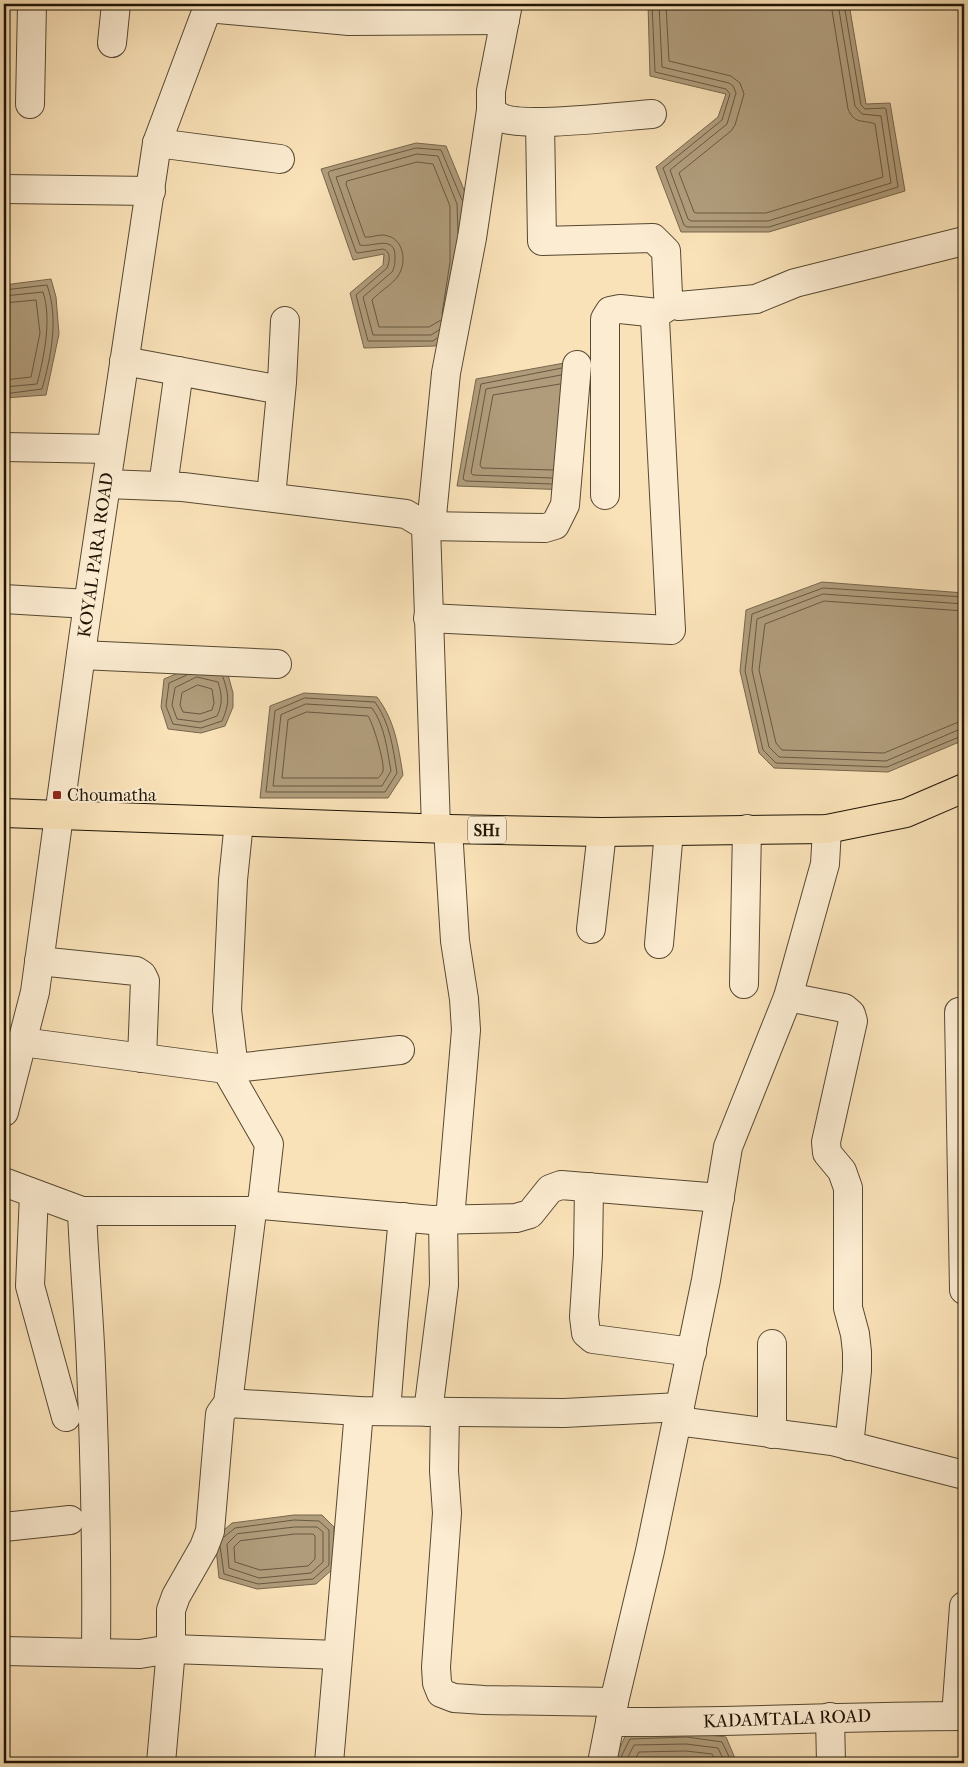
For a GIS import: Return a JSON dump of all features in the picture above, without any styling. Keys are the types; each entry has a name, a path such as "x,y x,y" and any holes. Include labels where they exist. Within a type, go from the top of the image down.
{"main road":[{"name":"SH1","path":"4,813 442,829 602,832 827,828 906,813 964,788"}],"street":[{"path":"30,104 32,4"},
{"path":"112,43 116,4"},
{"path":"208,6 349,21 507,12 491,91 491,110 472,238 446,373 429,526 428,618 442,829 464,999 466,1030 446,1219 436,1412"},
{"name":"KOYAL PARA ROAD","path":"4,1112 18,1026 35,992 88,604 157,143 208,6"},
{"path":"491,110 500,118 520,122 652,114"},
{"path":"428,618 671,630 655,319 665,309 668,295 666,251 653,238 542,241 540,122"},
{"path":"157,143 280,159"},
{"path":"4,189 151,191"},
{"path":"605,495 605,319 610,311 620,309 665,309 756,298 795,283 964,242"},
{"path":"271,498 285,321"},
{"path":"124,361 281,390"},
{"path":"107,484 163,486 406,514 429,526 545,528 555,524 565,505 577,365"},
{"path":"163,486 179,371"},
{"path":"4,447 111,450"},
{"path":"4,599 88,604"},
{"path":"81,655 277,664"},
{"path":"161,1763 171,1649 171,1610 176,1596 204,1547 210,1531 220,1414 228,1403 257,1208 269,1144 230,1069 227,1010 233,880 239,822"},
{"path":"602,1763 612,1712 650,1551 692,1352 728,1147 788,997 825,864 827,828"},
{"path":"744,984 747,829"},
{"path":"659,944 670,830"},
{"path":"591,929 602,832"},
{"path":"39,961 136,971 142,975 145,981 142,1058"},
{"path":"788,997 844,1008 851,1014 853,1021 826,1142 827,1153 842,1171 848,1188 848,1308 858,1352 849,1446"},
{"path":"964,1011 959,1012 964,1290"},
{"path":"18,1026 142,1058 230,1069 400,1050"},
{"path":"4,1182 82,1211 257,1208 446,1219 516,1218 530,1214 550,1190 561,1184 720,1198"},
{"path":"589,1187 588,1254 584,1316 586,1333 593,1339 692,1352"},
{"path":"34,1194 30,1286 66,1417"},
{"path":"82,1211 84,1272 91,1366 97,1548 96,1652"},
{"path":"386,1411 392,1324 403,1217"},
{"path":"772,1344 772,1434"},
{"path":"228,1403 359,1411 679,1414 772,1434 832,1441 964,1475"},
{"path":"329,1763 359,1411"},
{"name":"KADAMTALA ROAD","path":"436,1412 444,1471 447,1513 436,1667 437,1683 441,1694 454,1698 612,1712 696,1722 830,1717 960,1716"},
{"path":"4,1527 70,1520"},
{"path":"960,1716 964,1606"},
{"path":"4,1651 140,1654 171,1649 338,1655"},
{"path":"830,1717 831,1763"}],"water":[{"path":"648,4 849,4 866,104 890,103 905,191 769,232 681,232 656,167 718,117 726,94 650,76"},
{"path":"416,143 446,146 469,202 458,332 435,346 364,348 350,293 383,265 384,254 353,260 321,169"},
{"path":"51,279 56,297 59,334 46,395 4,398 4,285"},
{"path":"581,360 570,490 457,486 476,379"},
{"path":"822,582 964,593 964,740 888,772 774,768 759,753 740,671 746,610"},
{"path":"195,666 227,671 233,693 233,707 225,726 201,733 168,729 161,707 164,679"},
{"path":"304,693 377,697 392,724 403,775 388,798 260,798 270,706"},
{"path":"294,1515 322,1515 334,1527 334,1568 316,1584 257,1589 219,1578 215,1538 232,1523"},
{"path":"687,1732 726,1737 737,1763 613,1763 626,1734"}],"place":[{"name":"Choumatha","path":"57,795"}]}
